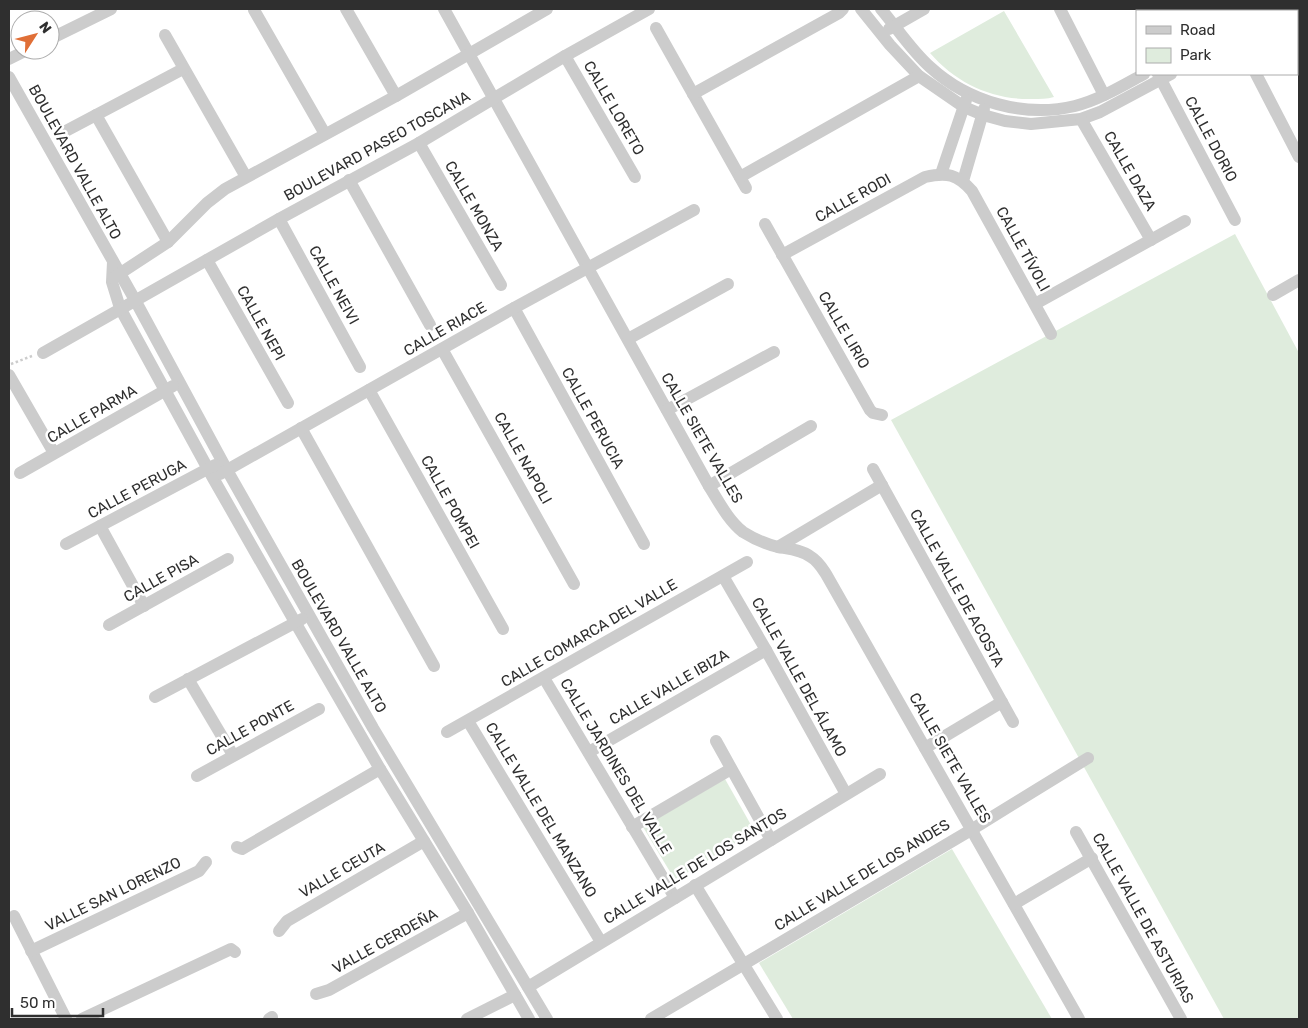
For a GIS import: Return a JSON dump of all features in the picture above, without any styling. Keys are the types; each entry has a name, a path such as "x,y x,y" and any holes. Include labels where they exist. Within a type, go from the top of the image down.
{"street":[{"path":"60,34 112,9"},
{"path":"346,9 396,96"},
{"name":"CALLE SIETE VALLES","path":"444,9 709,486 731,520 738,527 762,542 811,556 826,574 1079,1019"},
{"name":"BOULEVARD PASEO TOSCANA","path":"43,353 279,219 419,143 648,9"},
{"path":"693,94 844,9"},
{"path":"861,9 919,76 964,107 1005,121 1032,124 1082,119 1100,112 1163,75"},
{"path":"880,9 914,50 944,78 968,93 986,101 1008,107 1029,110 1076,106 1104,95 1142,75"},
{"path":"881,34 924,9"},
{"path":"1060,9 1104,95"},
{"path":"254,10 325,134"},
{"path":"115,271 168,242 207,203 225,189 396,96 542,10"},
{"path":"656,28 743,183 919,76"},
{"path":"165,35 246,177"},
{"name":"CALLE LORETO","path":"565,56 635,177"},
{"path":"62,133 183,69"},
{"name":"CALLE DORIO","path":"1163,75 1235,220"},
{"path":"1257,75 1299,157"},
{"name":"BOULEVARD VALLE ALTO","path":"9,77 115,271 135,300 224,466 378,736 547,1019"},
{"path":"968,93 942,174 963,181 986,101"},
{"path":"96,115 168,242"},
{"name":"CALLE DAZA","path":"1082,119 1151,240"},
{"name":"CALLE MONZA","path":"419,143 502,285"},
{"name":"CALLE RODI","path":"782,255 912,183 925,177 942,174"},
{"path":"349,180 430,325"},
{"name":"CALLE TÍVOLI","path":"963,181 972,191 1051,334"},
{"name":"CALLE RIACE","path":"211,474 301,428 514,308 694,210"},
{"name":"CALLE NEIVI","path":"279,219 360,367"},
{"path":"1035,304 1185,221"},
{"name":"CALLE LIRIO","path":"765,224 870,410 873,413 882,415"},
{"name":"CALLE NEPI","path":"206,260 288,403"},
{"name":"BOULEVARD VALLE ALTO","path":"115,271 112,282 120,308 211,474 380,768 468,913 529,1019"},
{"path":"1273,295 1299,280"},
{"path":"628,339 728,284"},
{"name":"CALLE PERUCIA","path":"514,308 644,544"},
{"name":"CALLE NAPOLI","path":"442,349 574,584"},
{"path":"667,410 774,352"},
{"path":"9,375 54,454"},
{"name":"CALLE PARMA","path":"20,473 179,383"},
{"name":"CALLE POMPEI","path":"369,390 503,629"},
{"path":"709,486 811,426"},
{"path":"301,428 434,666"},
{"name":"CALLE VALLE DE ACOSTA","path":"873,469 1013,722"},
{"name":"CALLE PERUGA","path":"66,544 211,474"},
{"path":"778,547 882,485"},
{"path":"100,526 144,606"},
{"name":"CALLE PISA","path":"109,625 228,559"},
{"name":"CALLE COMARCA DEL VALLE","path":"446,732 747,562"},
{"name":"CALLE VALLE DEL ÁLAMO","path":"723,576 846,794"},
{"path":"155,697 309,615"},
{"name":"CALLE VALLE IBIZA","path":"588,752 766,650"},
{"name":"CALLE JARDINES DEL VALLE","path":"544,678 675,898"},
{"path":"188,679 232,756"},
{"path":"925,748 1002,702"},
{"name":"CALLE PONTE","path":"197,776 318,708"},
{"name":"CALLE VALLE DEL MANZANO","path":"468,721 601,942"},
{"path":"716,741 771,840"},
{"name":"CALLE VALLE DE LOS ANDES","path":"651,1019 971,830 1088,758"},
{"path":"237,847 242,849 380,768"},
{"path":"632,827 731,769"},
{"name":"CALLE VALLE DE LOS SANTOS","path":"528,987 880,774"},
{"name":"CALLE VALLE DE ASTURIAS","path":"1076,832 1181,1019"},
{"name":"VALLE CEUTA","path":"279,931 288,921 424,841"},
{"path":"1014,904 1092,858"},
{"name":"VALLE SAN LORENZO","path":"31,951 199,870 206,862"},
{"path":"695,885 777,1019"},
{"name":"VALLE CERDEÑA","path":"316,994 329,990 468,913"},
{"path":"14,916 66,1019"},
{"path":"82,1019 231,949 235,952"},
{"path":"467,1019 515,995"}],"path":[{"path":"9,364 43,353"}],"green space":[{"path":"1004,11 1054,97 1017,99 989,93 976,88 951,73 930,53"},
{"path":"1235,234 1299,353 1299,1019 1224,1019 891,420"},
{"path":"725,779 755,832 675,880 643,827"},
{"path":"952,849 1052,1019 793,1019 759,963"}]}
